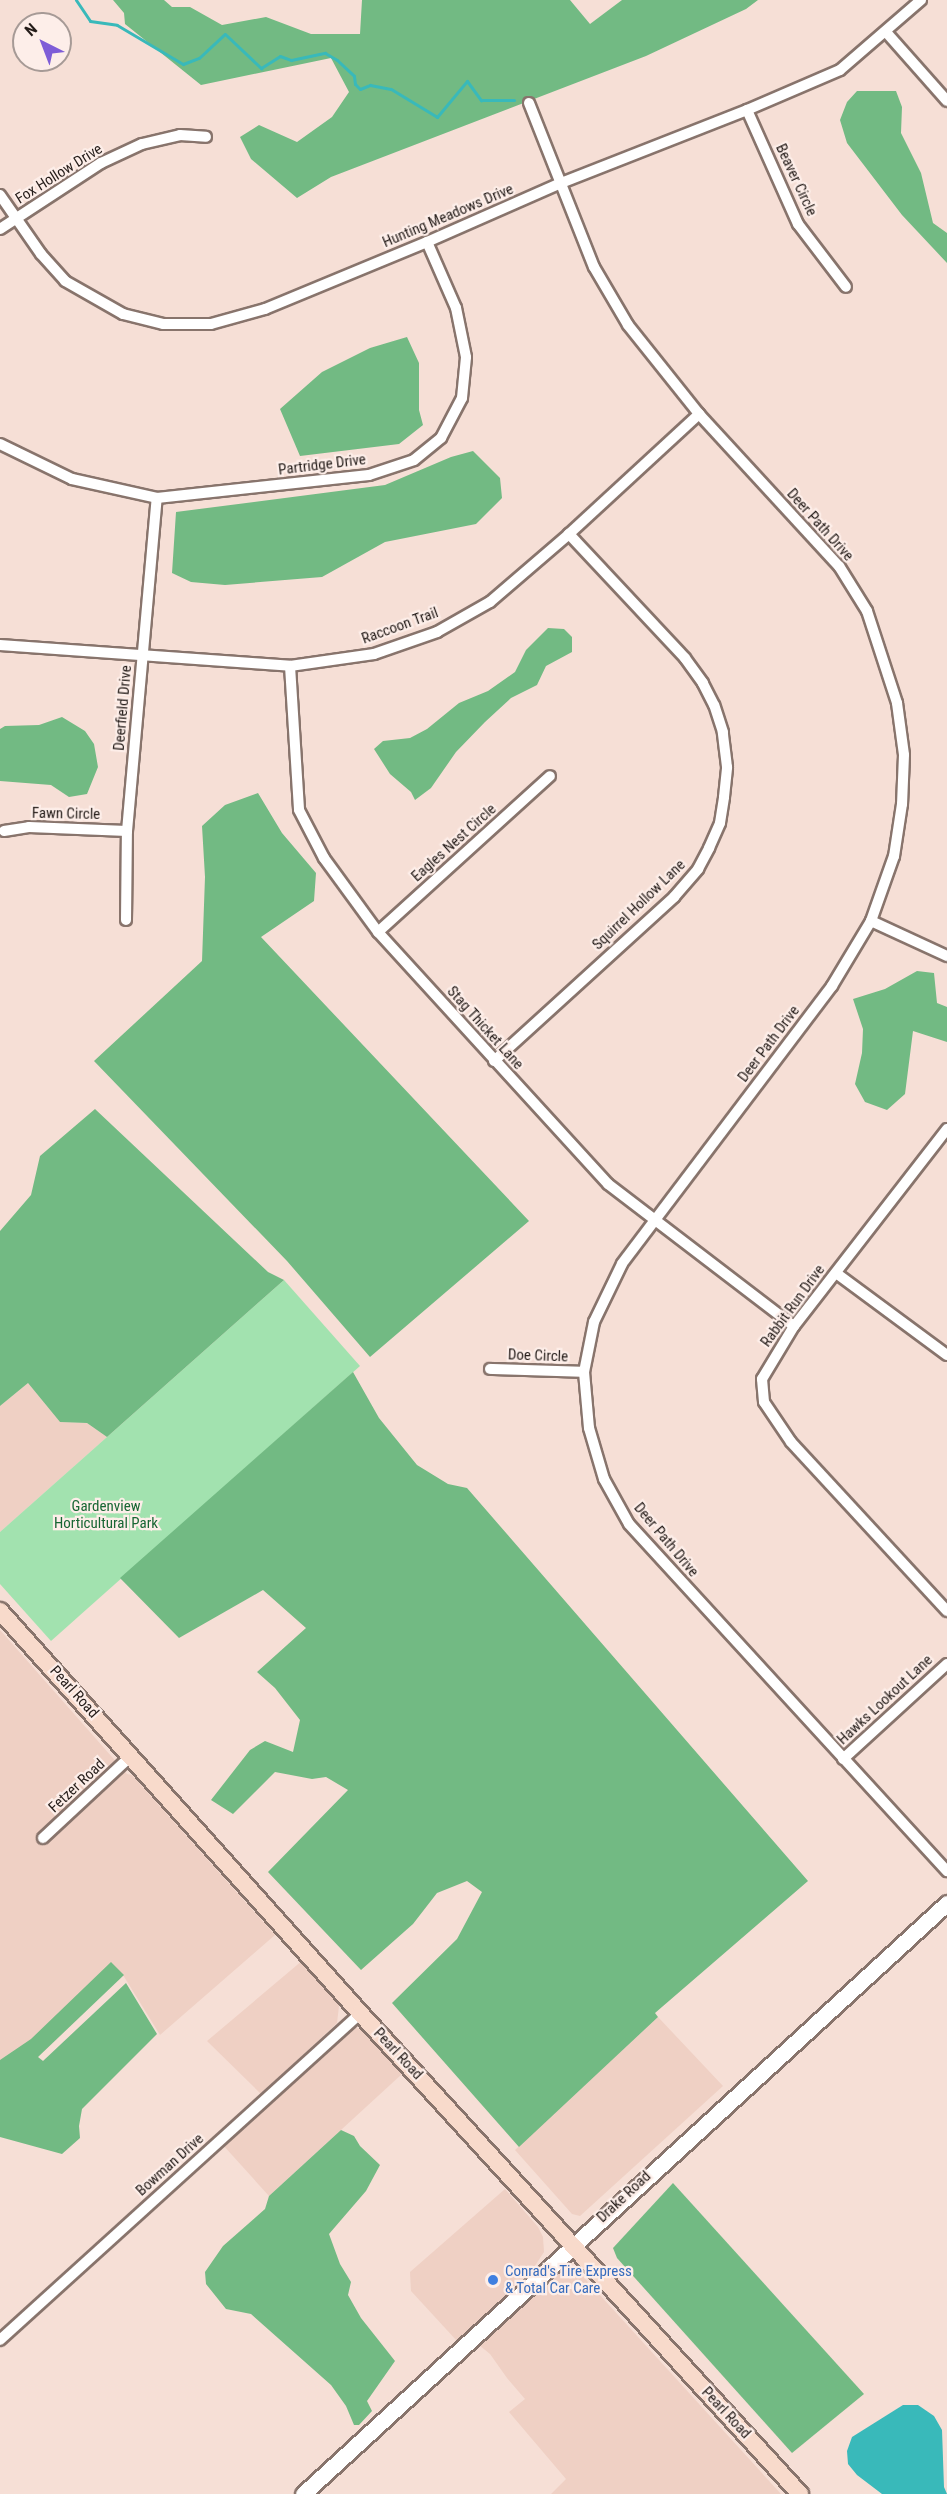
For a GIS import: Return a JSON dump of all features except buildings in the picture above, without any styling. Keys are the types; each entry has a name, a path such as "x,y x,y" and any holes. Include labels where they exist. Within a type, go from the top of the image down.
{"main road":[{"name":"Pearl Road","path":"0,1611 360,2013 800,2494"}],"street":[{"name":"Hunting Meadows Drive","path":"0,195 15,219 65,281 123,314 163,324 211,324 266,309 561,183 747,110 840,70 921,0"},
{"path":"886,32 947,101"},
{"name":"Deer Path Drive","path":"529,103 594,267 628,325 699,414 839,566 867,612 897,703 904,755 902,804 894,856 871,921 832,986 622,1264 594,1322 584,1372 589,1428 604,1479 628,1524 947,1871"},
{"name":"Beaver Circle","path":"747,110 798,224 846,287"},
{"name":"Fox Hollow Drive","path":"0,229 101,163 142,144 180,135 206,137"},
{"name":"Partridge Drive","path":"0,444 72,480 157,498 369,475 414,460 441,438 462,398 466,357 456,308 427,242"},
{"name":"Raccoon Trail","path":"0,645 290,666 374,654 437,632 490,602 570,534 699,414"},
{"name":"Deerfield Drive","path":"126,920 127,831 157,498"},
{"name":"Squirrel Hollow Lane","path":"494,1060 674,897 698,869 709,848 720,823 724,797 727,767 723,732 714,705 703,683 685,658 570,534"},
{"name":"Stag Thicket Lane","path":"290,666 299,810 324,858 378,932 608,1184 794,1326"},
{"name":"Eagles Nest Circle","path":"378,932 550,776"},
{"name":"Fawn Circle","path":"4,831 29,827 127,831"},
{"path":"871,921 947,956"},
{"name":"Rabbit Run Drive","path":"945,1135 794,1326 762,1379 764,1402 791,1442 947,1611"},
{"path":"836,1273 947,1355"},
{"name":"Doe Circle","path":"490,1369 584,1372"},
{"name":"Hawks Lookout Lane","path":"843,1759 947,1664"},
{"name":"Fetzer Road","path":"43,1838 131,1756"},
{"name":"Drake Road","path":"303,2494 572,2244 947,1903"},
{"name":"Bowman Drive","path":"0,2340 360,2013"}],"shaded area":[{"path":"28,1383 60,1422 87,1423 107,1437 0,1532 0,1406"},
{"path":"0,1630 127,1774 132,1775 275,1935 160,2035 123,1975 0,2090"},
{"path":"303,1960 336,2000 339,2006 337,2023 261,2094 207,2041"},
{"path":"658,2017 723,2086 580,2216 572,2214 515,2150"},
{"path":"355,2027 363,2031 402,2074 269,2196 222,2144 343,2033"},
{"path":"505,2189 538,2227 543,2237 544,2252 529,2275 457,2341 411,2291 410,2272"},
{"path":"570,2268 578,2271 781,2494 551,2494 566,2479 509,2412 525,2399 490,2354 479,2345 563,2270"}],"green space":[{"path":"113,0 164,0 172,7 190,7 222,25 266,17 311,34 360,34 362,0 570,0 590,24 622,0 758,0 746,9 646,56 331,177 297,198 251,159 240,137 259,125 297,142 332,117 349,92 331,58 201,85 125,24 124,13"},
{"path":"857,91 896,91 902,107 901,133 921,173 933,223 947,233 947,263 902,215 847,143 840,120 847,102"},
{"path":"407,337 419,363 419,410 423,425 399,444 300,456 280,409 322,372 370,348"},
{"path":"473,451 500,478 502,498 476,524 385,542 322,577 225,585 191,582 172,573 176,512 385,485 451,457"},
{"path":"548,628 564,629 572,637 572,652 546,666 537,685 511,698 485,722 456,752 431,788 415,800 411,792 390,774 374,749 383,741 410,738 427,729 459,703 488,691 515,672 526,650"},
{"path":"62,717 85,731 94,744 98,767 87,794 69,797 51,785 0,781 0,729 5,726 39,725"},
{"path":"258,793 282,833 316,873 314,901 261,937 529,1221 370,1357 287,1261 94,1061 202,961 205,877 202,826 225,805"},
{"path":"917,971 934,973 937,1003 947,1007 947,1042 913,1031 905,1094 887,1110 865,1102 855,1084 862,1053 863,1029 853,999 885,989"},
{"path":"95,1109 268,1272 284,1280 107,1437 87,1423 60,1422 28,1383 0,1406 0,1231 31,1195 40,1156"},
{"name":"Gardenview Horticultural Park","path":"284,1280 360,1366 51,1641 0,1584 0,1532"},
{"path":"353,1372 379,1418 417,1465 448,1484 467,1488 808,1881 655,2013 658,2017 519,2147 392,2003 457,1939 482,1892 467,1881 437,1893 413,1924 361,1970 268,1872 348,1790 326,1777 312,1779 275,1772 233,1814 211,1800 250,1750 265,1741 293,1752 300,1720 275,1688 257,1672 306,1628 263,1590 179,1638 120,1578"},
{"path":"111,1962 124,1975 38,2057 43,2061 126,1983 157,2034 82,2109 79,2126 80,2138 62,2154 0,2137 0,2060 31,2039"},
{"path":"341,2130 354,2136 360,2146 380,2165 366,2191 329,2234 340,2264 351,2282 348,2295 361,2318 395,2361 367,2401 372,2411 359,2425 354,2425 346,2406 331,2385 251,2314 226,2309 206,2284 205,2272 223,2246 265,2209 269,2196"},
{"path":"673,2183 864,2394 792,2453 617,2258 613,2248"}],"water":[{"path":"903,2405 918,2405 934,2416 942,2430 944,2487 947,2494 882,2494 857,2475 848,2464 847,2451 852,2437"}],"waterway":[{"path":"76,0 90,21 117,25 183,64 199,58 225,34 261,68 280,56 291,60 325,53 337,60 354,76 355,84 360,89 370,85 391,89 437,117 467,81 481,100 514,100"}],"place":[{"name":"Conrad's Tire Express & Total Car Care","path":"493,2280"}]}
